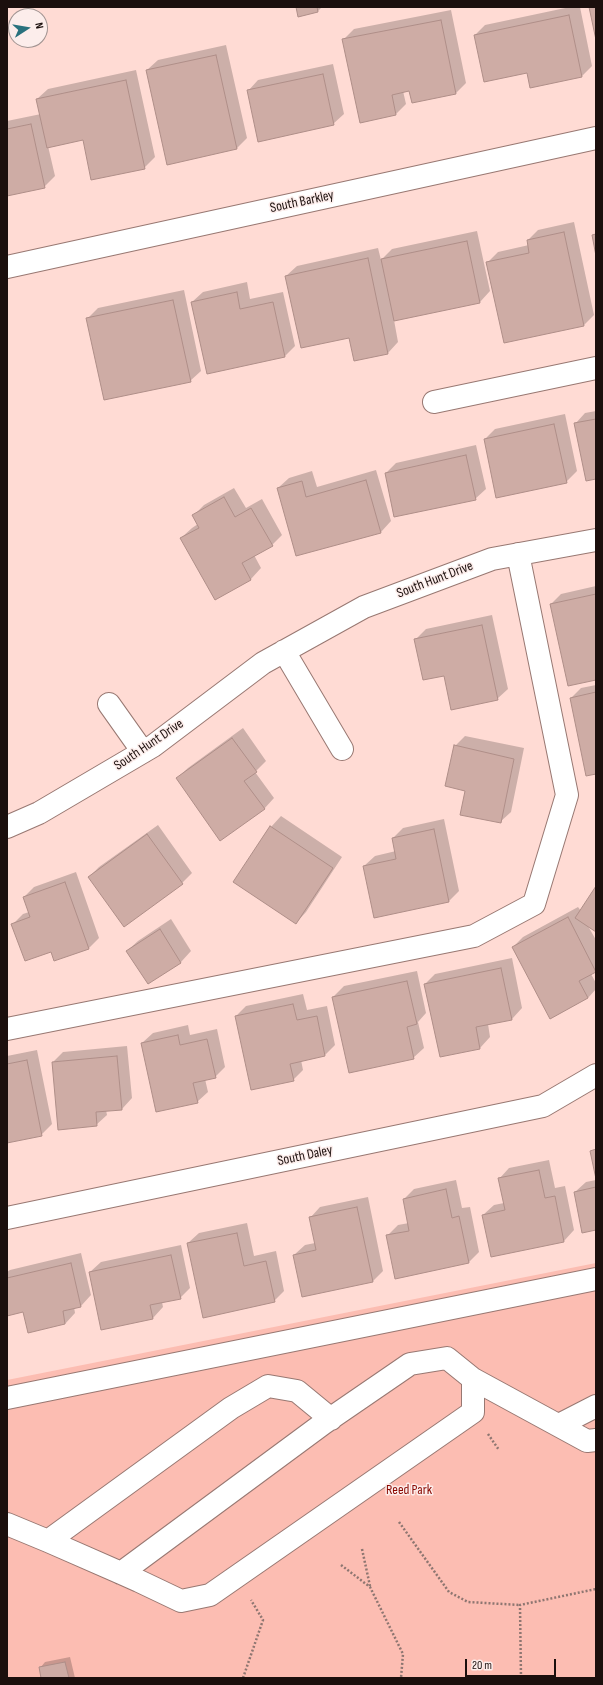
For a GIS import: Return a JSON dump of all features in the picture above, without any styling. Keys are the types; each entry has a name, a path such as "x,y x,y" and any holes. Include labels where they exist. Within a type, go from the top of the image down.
{"street":[{"name":"South Barkley","path":"7,267 596,138"},
{"path":"434,402 596,368"},
{"name":"South Hunt Drive","path":"7,827 39,813 153,746 264,663 364,607 492,559 596,540"},
{"path":"7,1030 474,936 534,904 567,795 518,554"},
{"path":"284,651 342,749"},
{"path":"109,704 143,752"},
{"name":"South Daley","path":"7,1218 543,1106 596,1074"},
{"path":"7,1398 596,1279"},
{"path":"121,1573 331,1419 410,1364 447,1358 473,1379 587,1441 596,1440"},
{"path":"7,1524 121,1573 181,1601 210,1595 473,1412 473,1379"},
{"path":"48,1541 231,1408 268,1386 297,1390 331,1419"},
{"path":"560,1425 596,1406"}],"path":[{"path":"399,1522 449,1592 468,1602 520,1605 596,1589"},
{"path":"362,1549 370,1587 404,1654 401,1678"},
{"path":"341,1565 370,1587"},
{"path":"243,1678 263,1620 250,1600"},
{"path":"520,1605 521,1678"}],"green space":[{"name":"Reed Park","path":"596,1263 596,1678 7,1678 7,1380"}],"building":[{"path":"296,7 317,7 318,12 298,17"},
{"path":"589,7 596,7 596,40"},
{"path":"569,15 582,77 530,88 527,73 484,82 474,35"},
{"path":"441,20 456,94 412,103 409,91 392,95 396,115 360,123 342,39"},
{"path":"216,55 237,149 167,165 146,70"},
{"path":"323,74 334,125 258,142 247,90"},
{"path":"126,80 145,169 91,180 83,140 47,148 36,99"},
{"path":"31,124 45,188 7,196 7,129"},
{"path":"564,232 584,326 504,343 486,262 529,253 527,240"},
{"path":"596,234 596,256 592,235"},
{"path":"467,241 480,303 394,321 381,259"},
{"path":"368,258 388,354 354,361 349,338 301,348 285,276"},
{"path":"237,292 240,309 273,302 285,357 207,374 191,302"},
{"path":"173,300 191,382 104,400 86,318"},
{"path":"596,419 596,479 586,481 574,423"},
{"path":"554,424 567,483 496,498 484,439"},
{"path":"466,455 476,500 394,517 385,473"},
{"path":"366,480 381,533 296,556 277,488 302,481 306,497"},
{"path":"224,497 235,517 251,508 273,546 242,563 251,580 215,600 180,538 199,528 192,515"},
{"path":"596,594 596,680 568,686 550,604"},
{"path":"482,625 498,700 451,710 444,676 423,680 414,639"},
{"path":"596,692 596,774 586,776 570,698"},
{"path":"232,738 257,772 244,781 265,809 220,841 176,778"},
{"path":"454,745 514,759 501,823 460,815 465,791 445,786"},
{"path":"270,826 333,868 296,924 233,882"},
{"path":"434,829 449,902 374,918 363,866 396,859 392,838"},
{"path":"147,834 183,884 124,927 88,877"},
{"path":"65,882 89,949 54,961 51,952 25,961 11,924 30,917 23,897"},
{"path":"596,886 596,932 575,918"},
{"path":"568,917 596,972 579,981 588,998 550,1019 512,947"},
{"path":"160,929 181,963 148,984 126,951"},
{"path":"501,968 512,1020 476,1027 480,1049 440,1057 424,984"},
{"path":"407,981 417,1024 407,1027 414,1059 349,1073 332,997"},
{"path":"293,1004 297,1020 317,1016 325,1056 290,1064 294,1081 251,1090 235,1016"},
{"path":"178,1035 180,1045 207,1039 216,1078 193,1083 198,1103 156,1112 141,1043"},
{"path":"117,1056 122,1110 96,1112 97,1126 58,1130 52,1062"},
{"path":"27,1060 42,1136 7,1143 7,1064"},
{"path":"596,1149 596,1179 590,1151"},
{"path":"539,1170 545,1198 555,1196 564,1242 491,1257 482,1215 505,1210 498,1178"},
{"path":"596,1187 596,1230 582,1233 574,1192"},
{"path":"446,1189 452,1218 459,1216 469,1263 395,1279 386,1235 409,1231 403,1199"},
{"path":"357,1207 373,1282 302,1297 293,1255 316,1250 309,1217"},
{"path":"237,1233 244,1266 266,1261 275,1302 203,1318 187,1243"},
{"path":"171,1255 181,1299 150,1305 153,1319 101,1330 89,1272"},
{"path":"71,1263 81,1307 63,1311 65,1324 28,1333 23,1312 7,1316 7,1278"},
{"path":"65,1662 69,1678 41,1678 39,1667"}]}
